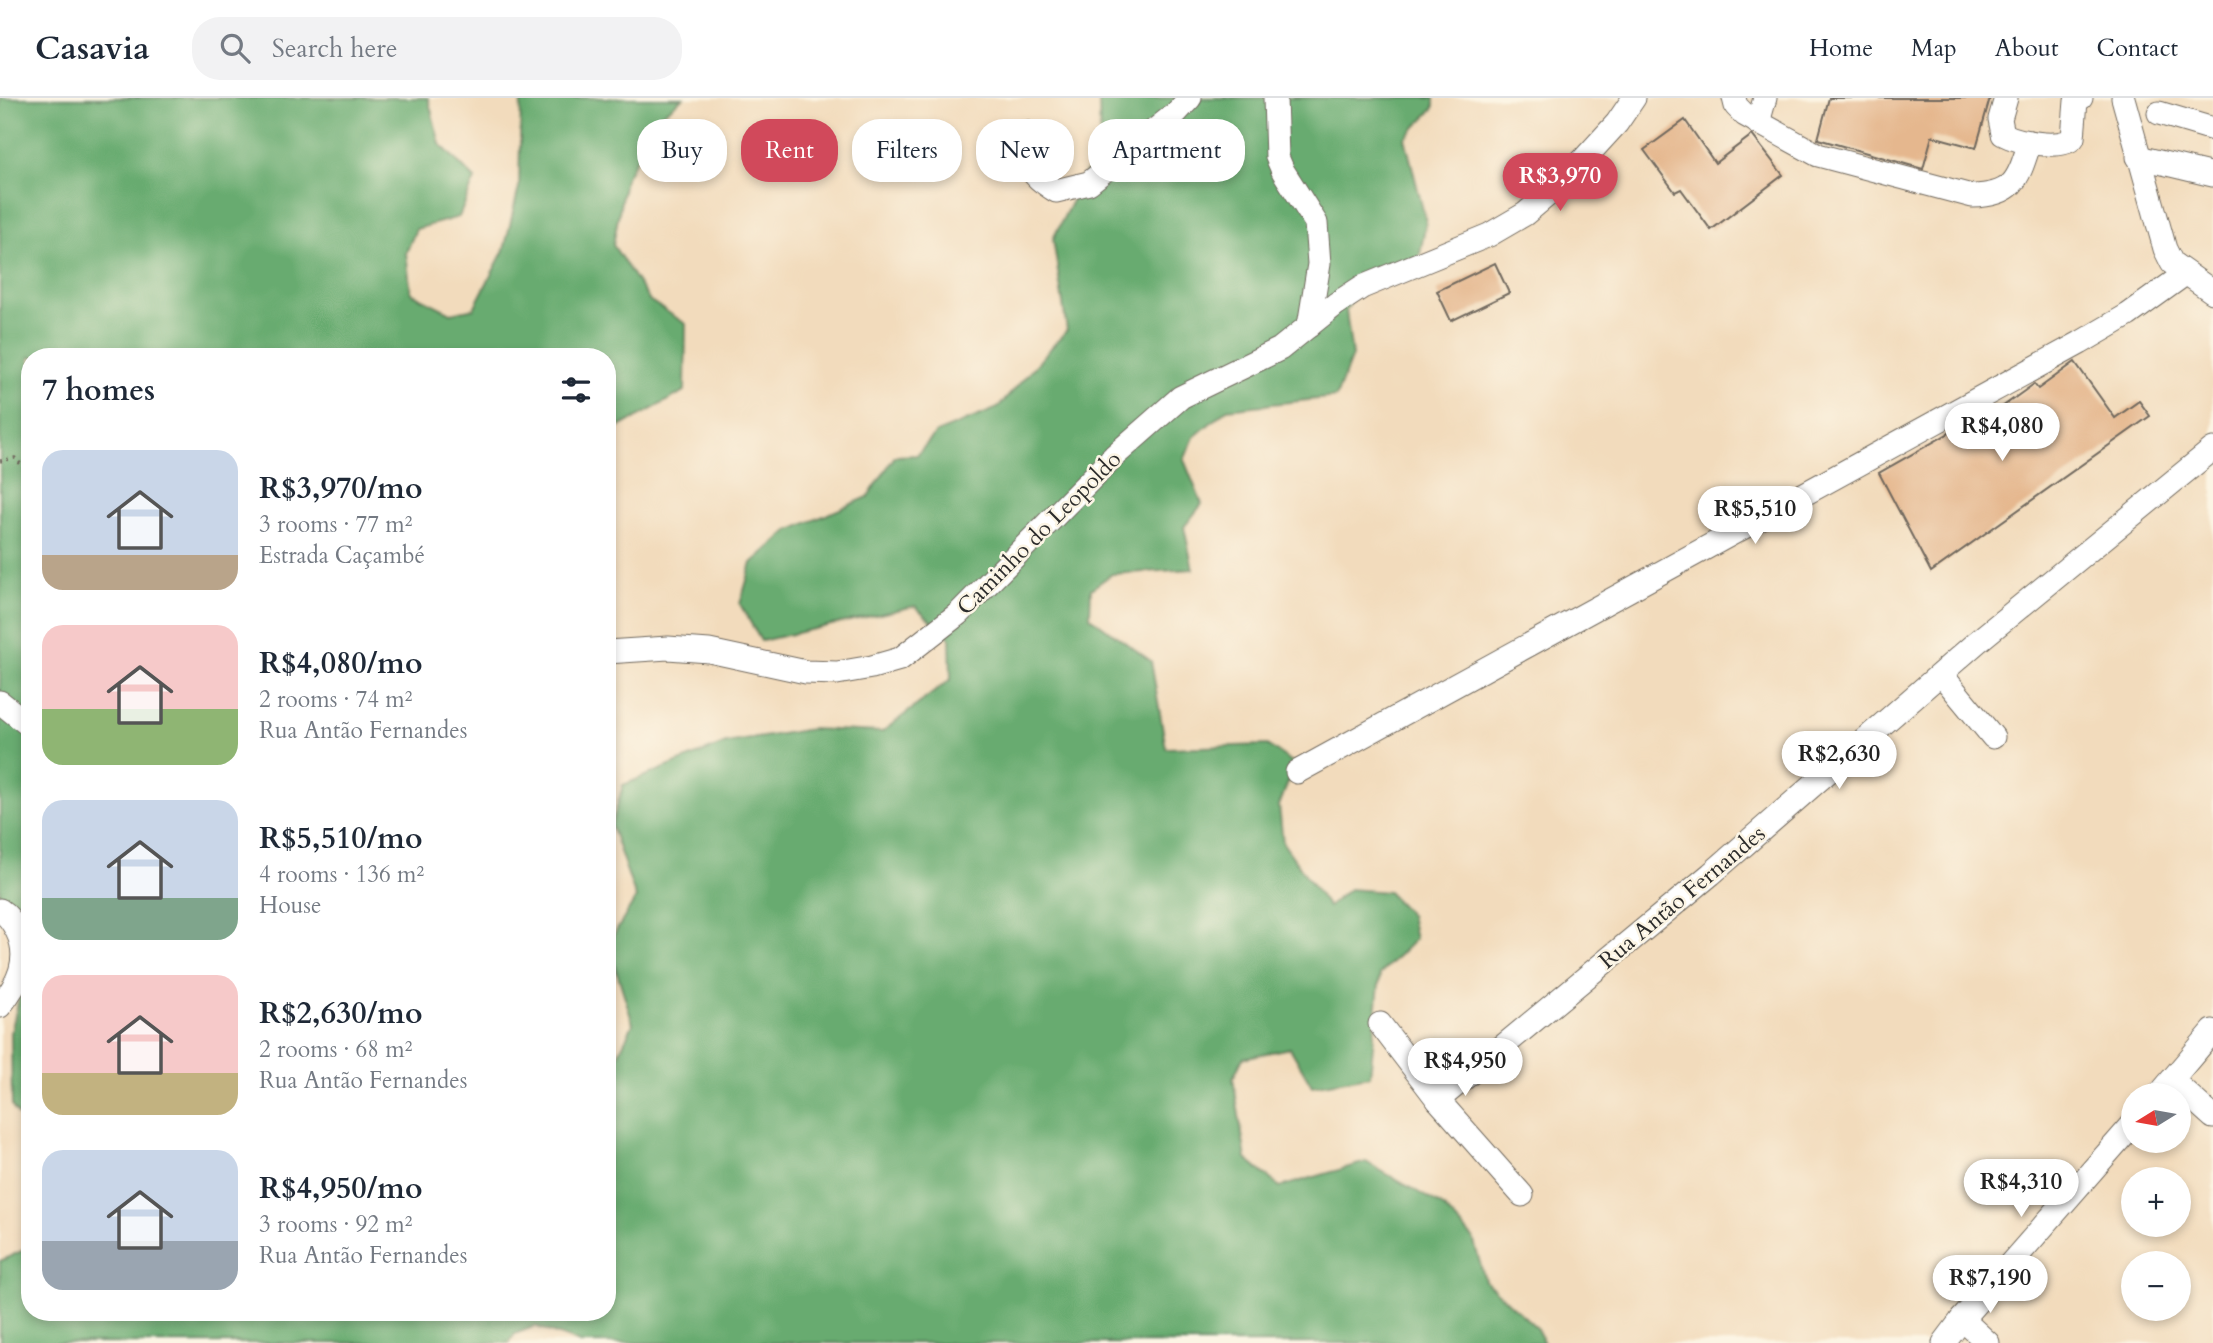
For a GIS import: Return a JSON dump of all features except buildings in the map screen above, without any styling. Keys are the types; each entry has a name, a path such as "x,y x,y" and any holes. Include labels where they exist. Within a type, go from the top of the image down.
{"street":[{"path":"1042,182 1056,191 1089,183 1190,98"},
{"path":"1275,98 1277,157 1316,223 1319,264 1309,326"},
{"name":"Caminho do Leopoldo","path":"616,651 668,648 709,651 806,673 837,673 900,659 958,614 1114,457 1181,397 1210,381 1252,365 1280,349 1362,287 1489,235 1525,215 1563,182 1617,123 1634,98"},
{"path":"1734,98 1735,106 1745,115 1818,155 1972,196 1995,194 2011,186 2018,178 2030,142"},
{"path":"1758,122 1765,98"},
{"path":"2006,98 2000,119 2003,134 2030,142 2059,144 2071,141 2076,101 2081,98"},
{"path":"2123,98 2165,249 2172,263 2213,292"},
{"path":"2159,113 2213,129"},
{"path":"2138,157 2213,175"},
{"path":"1297,772 2080,343 2127,315 2185,274"},
{"name":"Rua Antão Fernandes","path":"1438,1100 1711,874 1941,674 2213,449"},
{"path":"1941,674 1993,737"},
{"path":"0,702 21,719"},
{"path":"0,910 13,923 21,938"},
{"path":"0,1006 18,981 21,968"},
{"path":"1380,1024 1438,1100 1522,1195"},
{"path":"2169,1083 2213,1031"},
{"path":"2191,1104 2213,1117"},
{"path":"1944,1343 2121,1138"},
{"path":"1962,1319 1988,1343"}],"path":[{"path":"0,461 15,458 21,464"}],"green space":[{"path":"0,98 428,98 440,144 475,179 459,217 416,229 406,253 411,293 451,313 474,308 504,250 519,187 521,98 683,98 658,119 637,119 637,157 625,179 613,245 649,300 686,324 685,391 616,429 616,348 21,348 21,941 0,908"},
{"path":"1099,98 1434,98 1434,108 1405,138 1426,222 1418,265 1356,292 1346,311 1352,356 1336,397 1227,409 1194,437 1184,460 1202,504 1184,527 1193,569 1112,574 1091,589 1090,617 1151,661 1166,748 1267,745 1295,764 1279,806 1283,843 1328,907 1349,889 1388,892 1410,915 1415,939 1380,974 1370,1076 1312,1086 1290,1048 1243,1058 1233,1078 1246,1159 1280,1187 1366,1162 1442,1206 1473,1238 1485,1281 1536,1327 1544,1343 580,1343 535,1326 515,1334 509,1343 0,1343 0,1261 21,1251 21,1321 616,1321 616,1059 633,1024 616,969 616,931 636,898 616,840 616,809 623,785 726,743 811,729 882,732 951,679 950,638 915,606 761,641 740,604 752,563 788,531 868,497 895,456 917,455 936,433 998,408 1067,330 1053,239 1088,168 1088,182 1245,182 1245,119 1099,119"},
{"path":"21,989 21,1118 12,1107 11,1033"}]}
